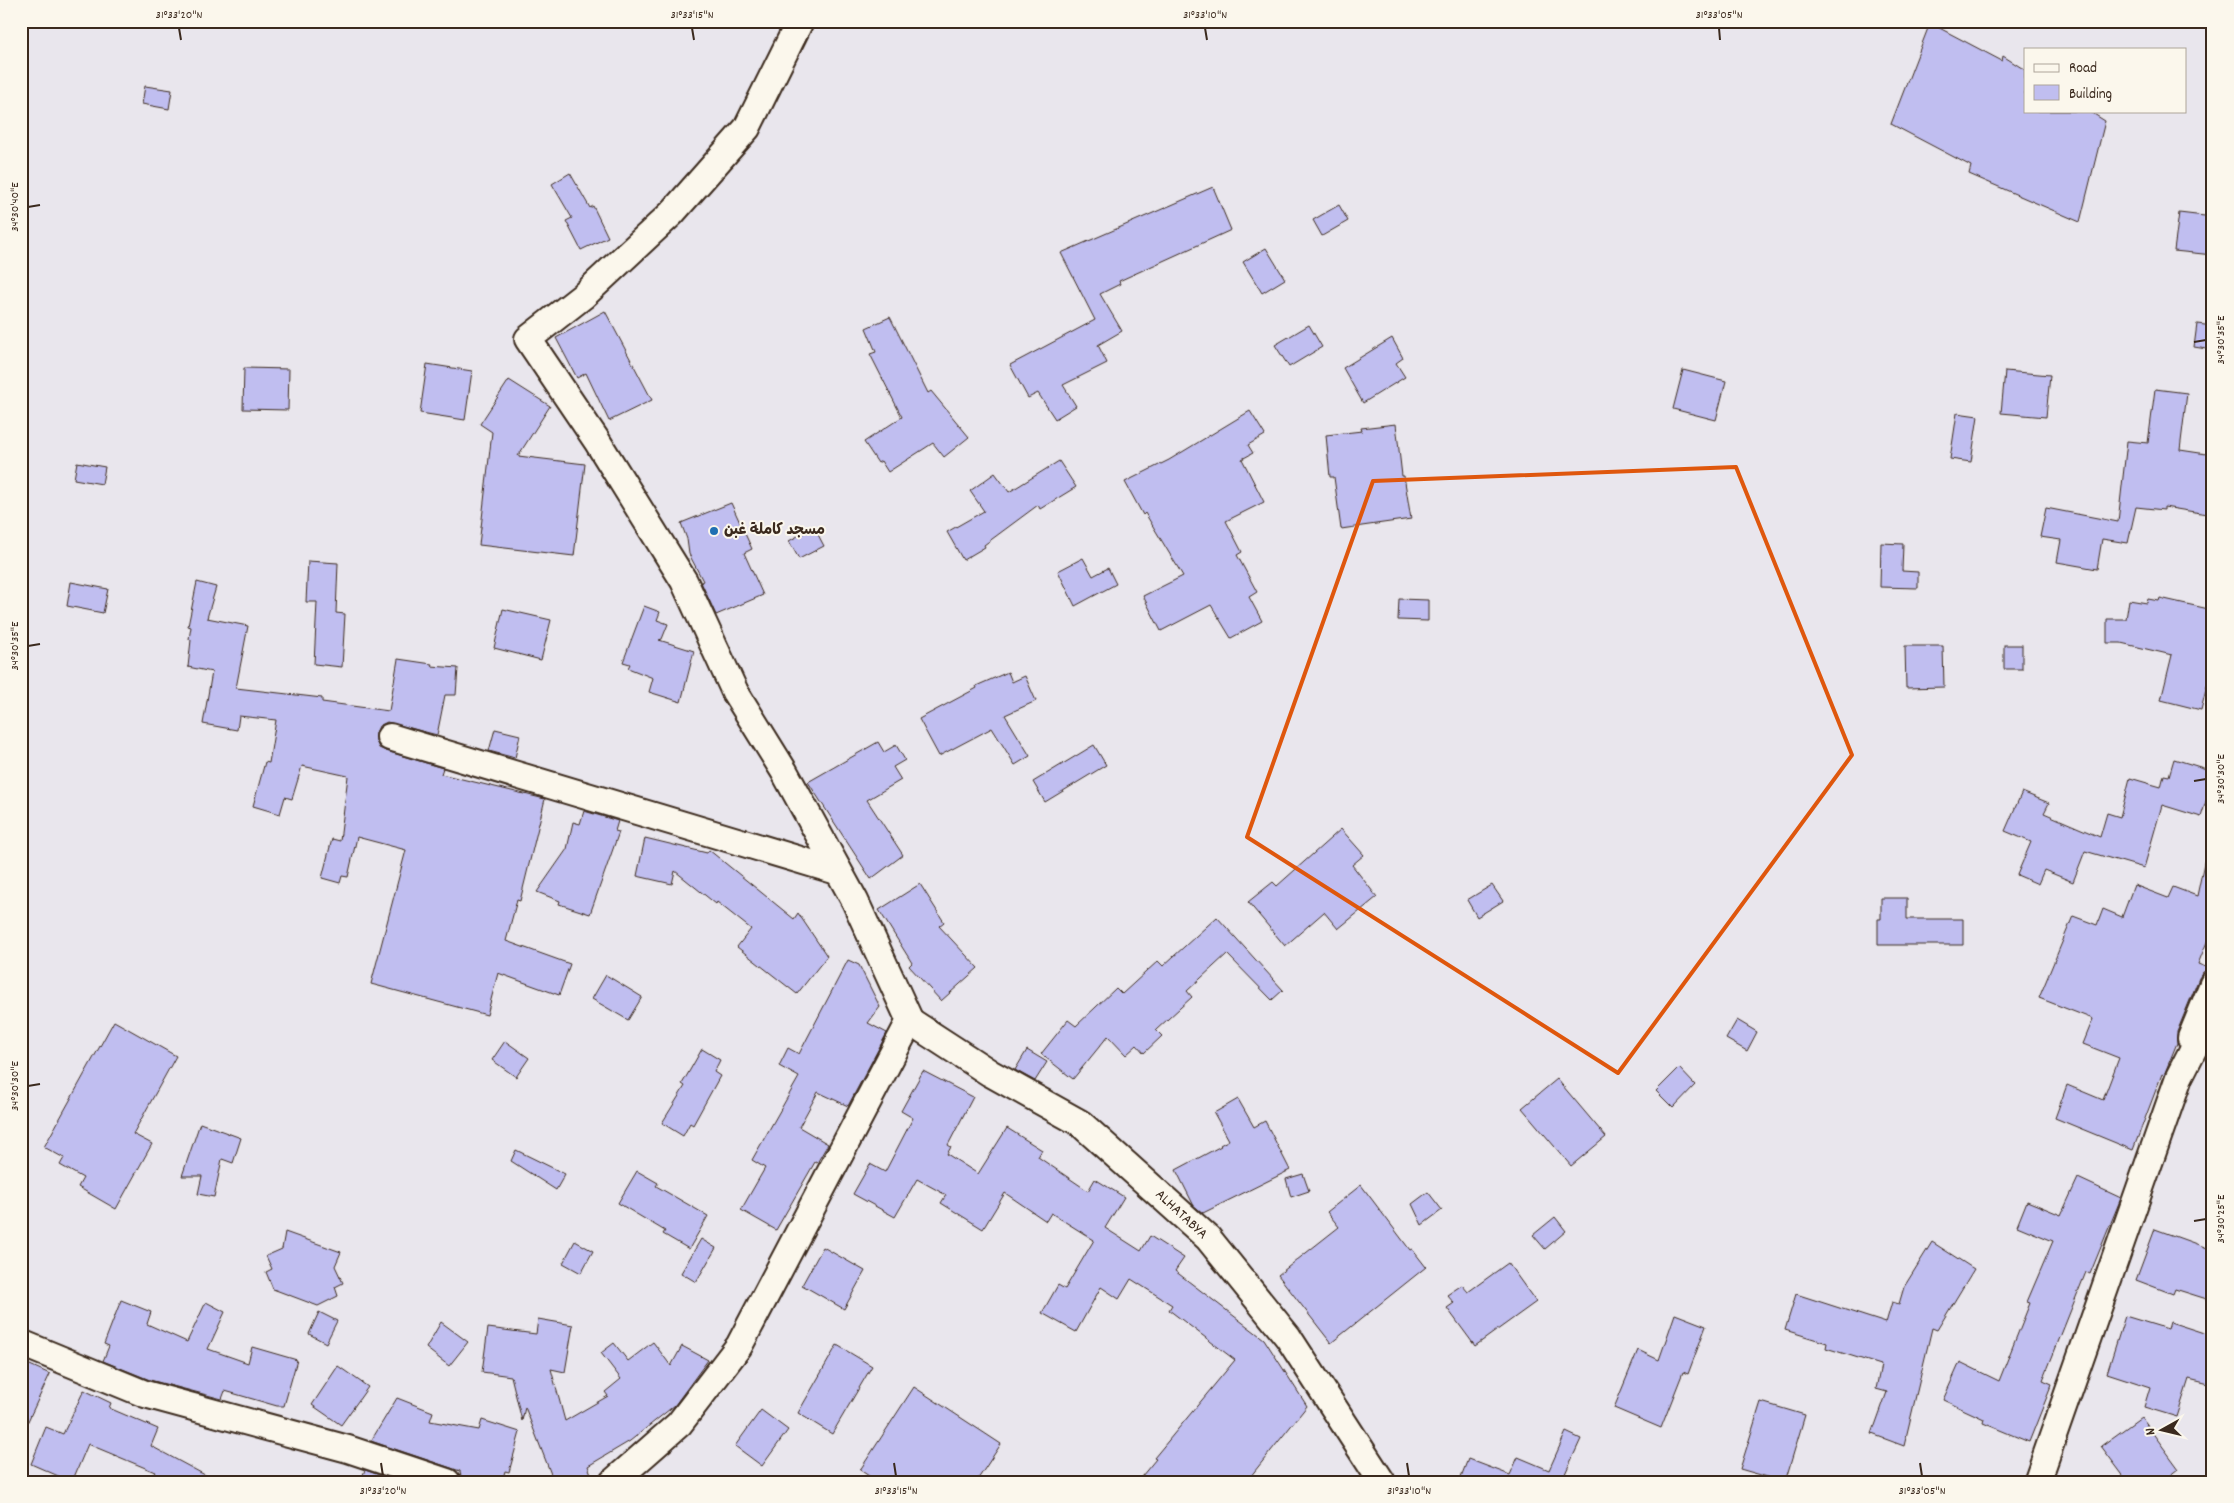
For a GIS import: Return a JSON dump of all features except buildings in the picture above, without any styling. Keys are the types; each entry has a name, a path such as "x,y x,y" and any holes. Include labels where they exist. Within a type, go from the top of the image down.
{"street":[{"path":"613,1482 679,1424 739,1346 910,1021 855,901 784,771 735,692 684,581 597,441 528,339 583,296 672,213 746,128 800,21"},
{"path":"390,737 837,871"},
{"path":"2206,1039 2191,1038 2213,984"},
{"name":"ALHATABYA","path":"910,1021 990,1073 1080,1123 1208,1238 1288,1337 1382,1482"},
{"path":"2037,1482 2179,1077 2206,1039"},
{"path":"21,1342 145,1394 348,1449 447,1482"}],"highlighted area":[{"path":"1736,467 1852,755 1618,1073 1247,837 1373,481"}],"place":[{"name":"مسجد كاملة غبن","path":"714,531"}]}
